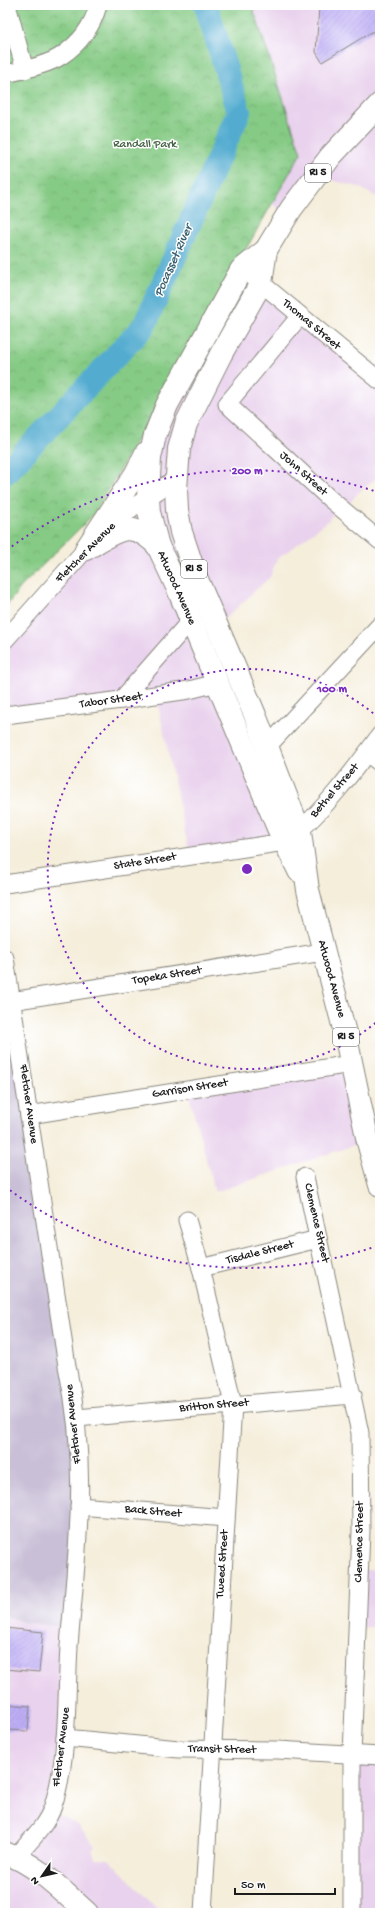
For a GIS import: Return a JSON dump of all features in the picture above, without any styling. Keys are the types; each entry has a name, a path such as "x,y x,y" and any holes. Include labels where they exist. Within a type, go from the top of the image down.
{"main road":[{"name":"Atwood Avenue","path":"292,837 217,683 158,546 148,498 150,458 155,435 170,399 241,270 266,250 292,209 331,156 380,104"},
{"name":"Atwood Avenue","path":"266,250 262,283 221,354 186,424 179,449 177,503 181,532 196,576 267,747 308,890 351,1064 374,1140 380,1185"},
{"path":"86,549 136,473 155,435"},
{"path":"86,549 114,532 123,529 137,530 149,537 158,546"},
{"path":"10,1855 47,1877 87,1913"}],"street":[{"path":"7,5 25,70"},
{"path":"5,74 25,70 60,57 89,30 98,5"},
{"name":"Thomas Street","path":"241,270 262,283 380,381"},
{"name":"John Street","path":"300,316 227,404 330,499 380,541"},
{"name":"Fletcher Avenue","path":"5,640 86,549 132,508 177,478"},
{"path":"121,700 191,620"},
{"path":"267,747 380,625"},
{"name":"Tabor Street","path":"5,715 189,690 217,683"},
{"name":"Bethel Street","path":"292,837 374,758 380,735"},
{"name":"State Street","path":"5,884 292,837"},
{"name":"Topeka Street","path":"11,1001 324,952"},
{"name":"Fletcher Avenue","path":"5,958 76,1418 78,1436 79,1506 65,1738 58,1787 53,1807 39,1831 10,1855"},
{"name":"Garrison Street","path":"29,1115 351,1064"},
{"name":"Clemence Street","path":"306,1178 360,1433 361,1531 352,1755 352,1913"},
{"name":"Tweed Street","path":"187,1220 201,1268 233,1404 203,1913"},
{"name":"Tisdale Street","path":"201,1268 318,1239"},
{"name":"Britton Street","path":"76,1418 353,1395"},
{"name":"Back Street","path":"79,1506 226,1518"},
{"name":"Transit Street","path":"65,1738 179,1749 278,1750 380,1756"}],"shaded area":[{"path":"214,5 380,5 380,199 359,187 322,178 287,215 261,196"},
{"path":"268,268 282,294 380,381 380,476 359,492 348,504 341,504 327,522 277,559 270,577 203,639 282,839 189,851 157,700 5,716 5,637 79,554 218,334 251,277"},
{"path":"5,964 77,1436 68,1628 23,1622 5,1616"},
{"path":"350,1064 366,1141 215,1192 188,1091"},
{"path":"361,1570 380,1570 380,1626 359,1628"},
{"path":"5,1616 23,1622 68,1628 51,1810 78,1825 95,1846 92,1851 96,1859 109,1859 161,1913 5,1913"},
{"path":"356,1757 380,1757 380,1913 353,1913"}],"green space":[{"name":"Randall Park","path":"5,5 252,5 301,153 95,513 20,588 5,608"}],"building":[{"path":"321,5 380,5 380,27 322,62 316,52 319,7"},
{"path":"5,1628 43,1632 39,1672 5,1669"},
{"path":"5,1704 30,1706 28,1731 5,1730"}],"waterway":[{"name":"Pocasset River","path":"5,473 144,326 239,112 206,5"}]}
